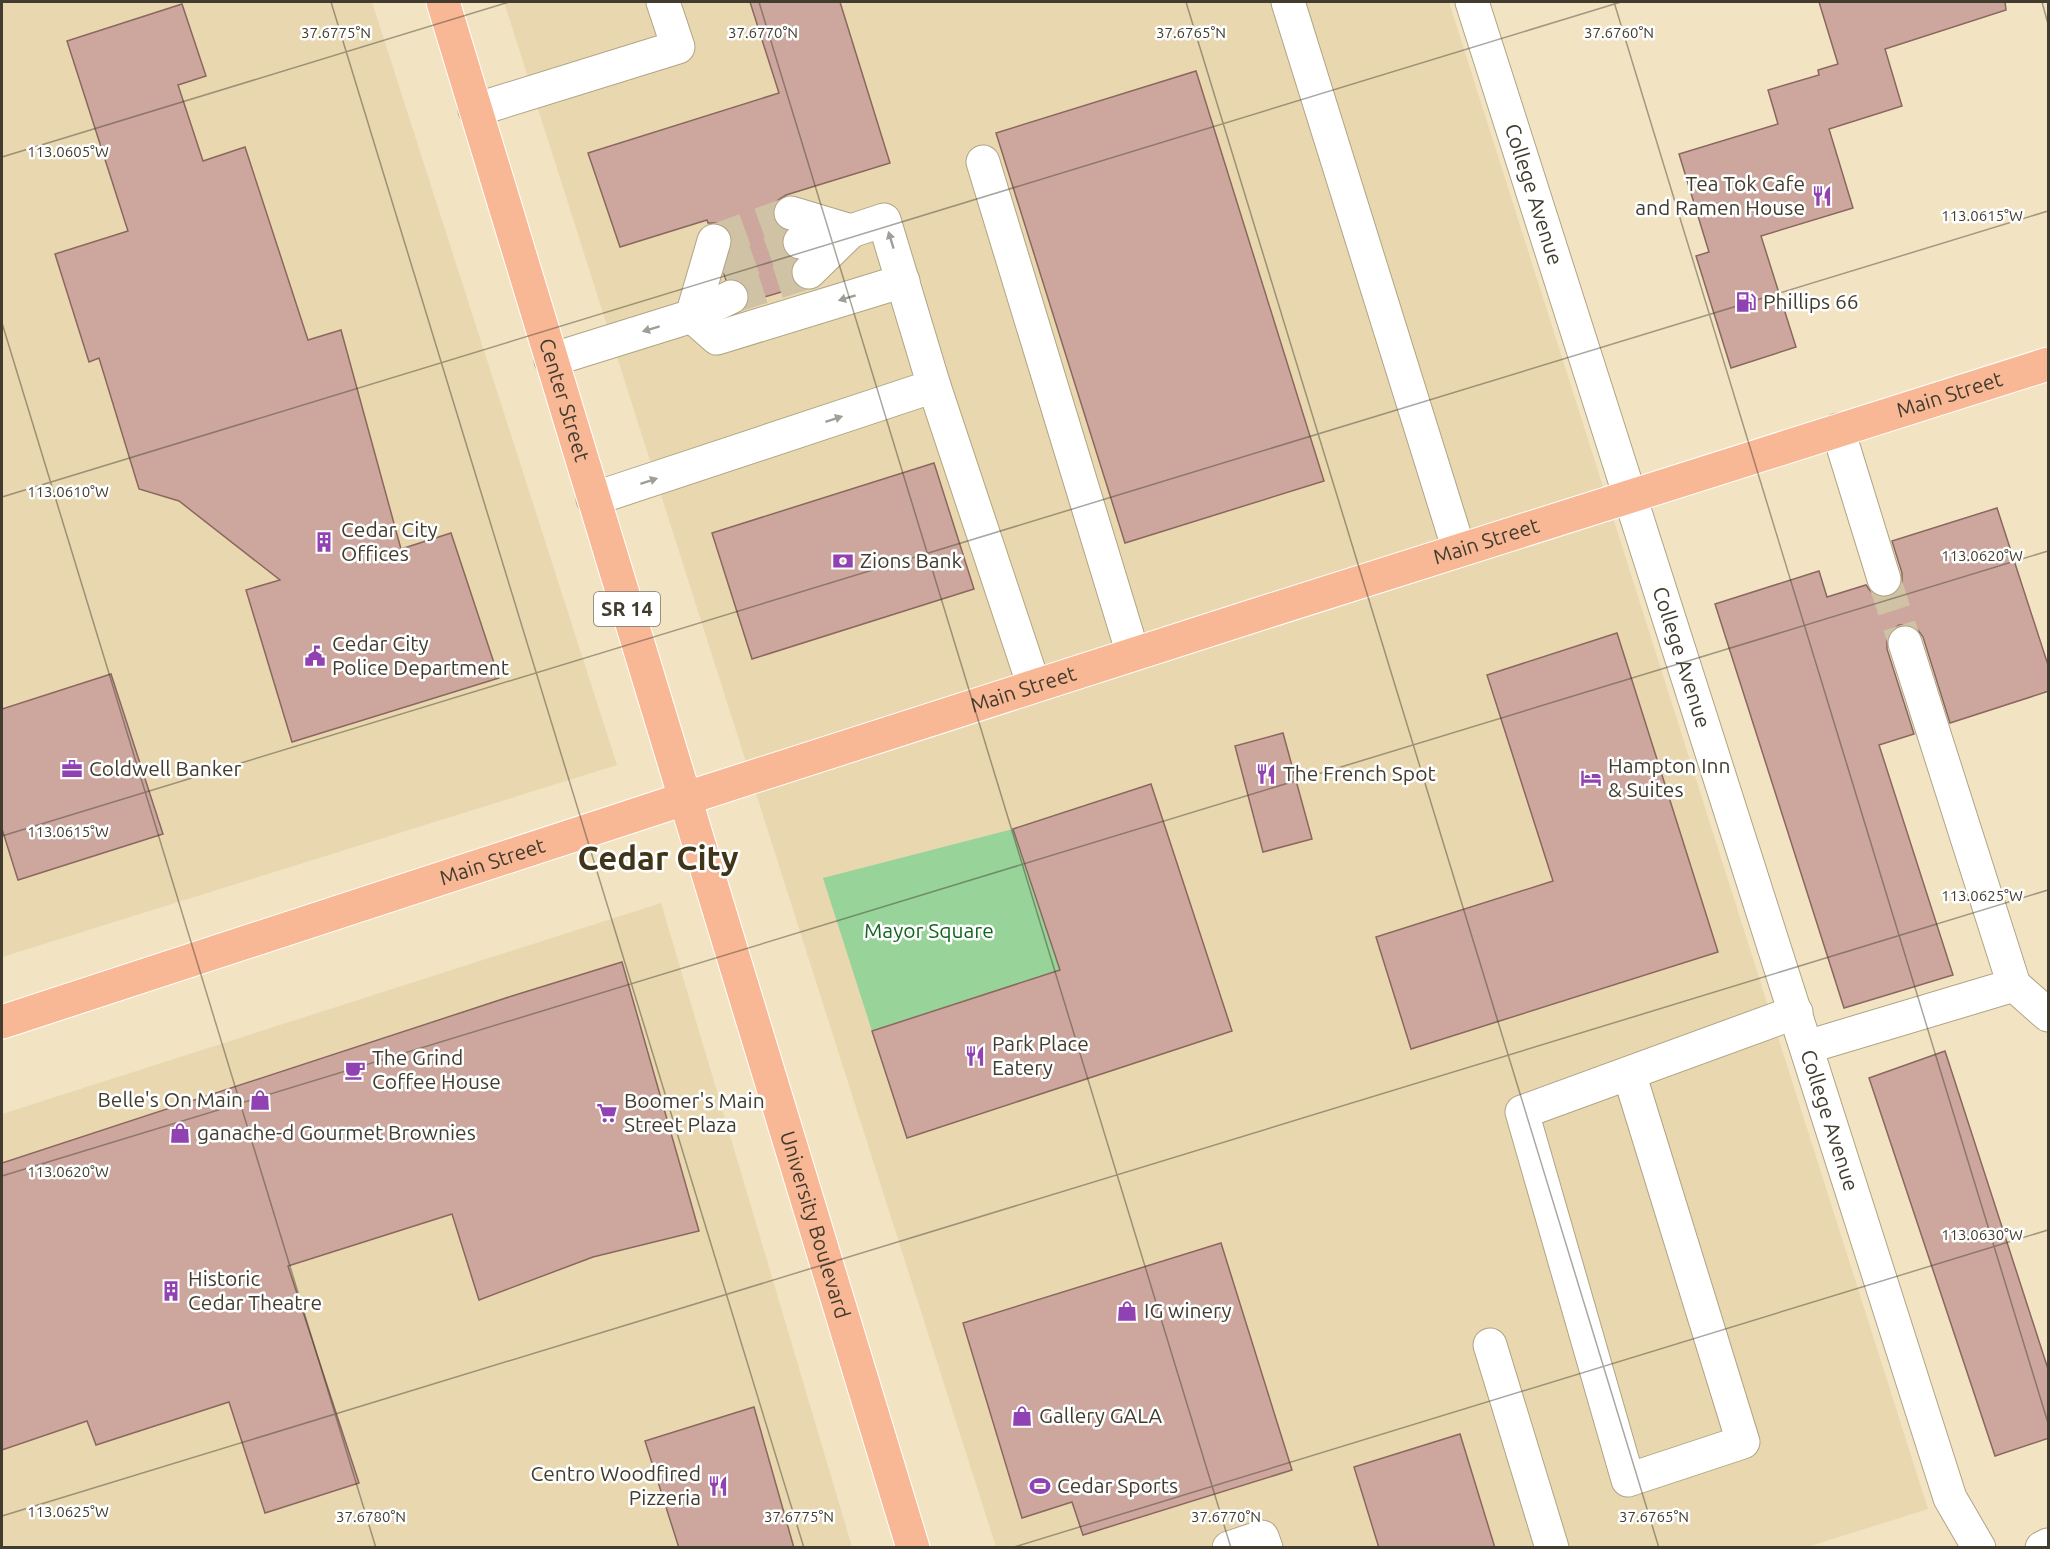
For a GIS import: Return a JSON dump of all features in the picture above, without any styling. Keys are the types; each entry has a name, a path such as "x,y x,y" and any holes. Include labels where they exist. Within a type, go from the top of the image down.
{"main road":[{"name":"Center Street","path":"443,2 684,799"},
{"name":"Main Street","path":"2,1022 254,942 684,799 1133,654 2049,364"},
{"name":"University Boulevard","path":"684,799 913,1548"}],"street":[{"path":"475,110 678,47 663,2"},
{"path":"1288,2 1459,550"},
{"name":"College Avenue","path":"1472,2 1950,1498 1979,1548"},
{"path":"983,162 1133,654"},
{"path":"851,231 800,242 851,231 884,220 934,386 1034,686"},
{"path":"551,360 692,316 722,269 692,316"},
{"path":"692,316 717,338 903,281"},
{"path":"593,499 934,386"},
{"path":"1838,430 1884,579"},
{"path":"1905,643 2014,985 2049,1015"},
{"path":"1807,1047 2014,985"},
{"path":"1629,1073 1743,1442 1628,1480 1522,1112 1796,1012"},
{"path":"1490,1345 1552,1548"},
{"path":"1229,1548 1262,1537 1266,1548"},
{"path":"2042,1548 2049,1545"}],"shaded area":[{"path":"2,2 372,2 617,765 2,957"},
{"path":"504,2 1449,2 1928,1509 1804,1548 996,1547"},
{"path":"661,903 852,1547 2,1547 2,1114"}],"green space":[{"name":"Mayor Square","path":"1013,829 1060,970 872,1031 823,878"}],"building":[{"path":"750,2 840,2 890,163 786,195 778,200 773,207 773,217 777,225 785,231 782,237 782,247 787,255 795,260 791,268 791,276 798,287 748,302 748,289 742,282 733,278 726,280 724,274 732,246 732,237 728,229 720,223 708,223 707,220 620,247 588,153 779,93"},
{"path":"1819,2 2005,2 2006,10 1885,49 1902,106 1829,129 1853,208 1761,236 1796,347 1731,368 1696,256 1709,252 1679,154 1778,124 1768,90 1819,75 1818,70 1838,64"},
{"path":"182,4 206,76 178,85 203,161 245,147 308,340 341,330 401,549 451,533 499,678 292,742 246,590 280,580 179,501 139,489 99,358 89,362 55,254 128,231 67,41"},
{"path":"1196,71 1324,481 1125,543 996,133"},
{"name":"Zions Bank","path":"934,463 974,589 752,659 712,533"},
{"path":"1997,508 2049,668 2049,691 1950,723 1923,637 1918,630 1908,625 1899,625 1891,631 1887,640 1887,649 1914,734 1879,745 1953,975 1844,1008 1715,604 1819,571 1827,597 1866,585 1879,597 1890,597 1898,591 1902,583 1902,573 1892,541"},
{"name":"Hampton Inn & Suites","path":"1617,633 1718,952 1411,1049 1376,937 1553,881 1487,675"},
{"name":"Coldwell Banker","path":"111,674 163,834 18,880 2,829 2,709"},
{"path":"1283,733 1312,839 1263,852 1235,746"},
{"path":"1151,784 1232,1031 907,1138 872,1031 1060,970 1013,829"},
{"path":"622,962 699,1231 593,1257 479,1300 452,1214 288,1266 359,1483 265,1513 229,1402 96,1445 87,1421 2,1450 2,1163"},
{"path":"1945,1051 2049,1372 2049,1438 1995,1456 1869,1078"},
{"path":"1221,1243 1292,1470 1083,1535 1072,1502 1022,1518 963,1323"},
{"name":"Centro Woodfired Pizzeria","path":"754,1407 794,1548 679,1548 645,1441"},
{"path":"1460,1434 1495,1548 1379,1548 1354,1467"}],"tunnel":[{"path":"714,241 791,213"},
{"path":"723,270 800,242"},
{"path":"731,297 809,272"},
{"path":"1884,579 1905,643"}],"place":[{"name":"Tea Tok Cafe and Ramen House","path":"1822,196"},
{"name":"Phillips 66","path":"1746,302"},
{"name":"Cedar City Offices","path":"324,542"},
{"name":"Zions Bank","path":"843,561"},
{"name":"Cedar City Police Department","path":"315,656"},
{"name":"Coldwell Banker","path":"72,769"},
{"name":"The French Spot","path":"1266,774"},
{"name":"Hampton Inn & Suites","path":"1591,778"},
{"name":"Park Place Eatery","path":"975,1056"},
{"name":"The Grind Coffee House","path":"355,1070"},
{"name":"Belle's On Main","path":"260,1100"},
{"name":"Boomer's Main Street Plaza","path":"607,1113"},
{"name":"ganache-d Gourmet Brownies","path":"180,1133"},
{"name":"Historic Cedar Theatre","path":"171,1291"},
{"name":"IG winery","path":"1127,1311"},
{"name":"Gallery GALA","path":"1022,1416"},
{"name":"Centro Woodfired Pizzeria","path":"718,1486"},
{"name":"Cedar Sports","path":"1040,1486"}],"district":[{"name":"Cedar City","path":"658,858"}]}
